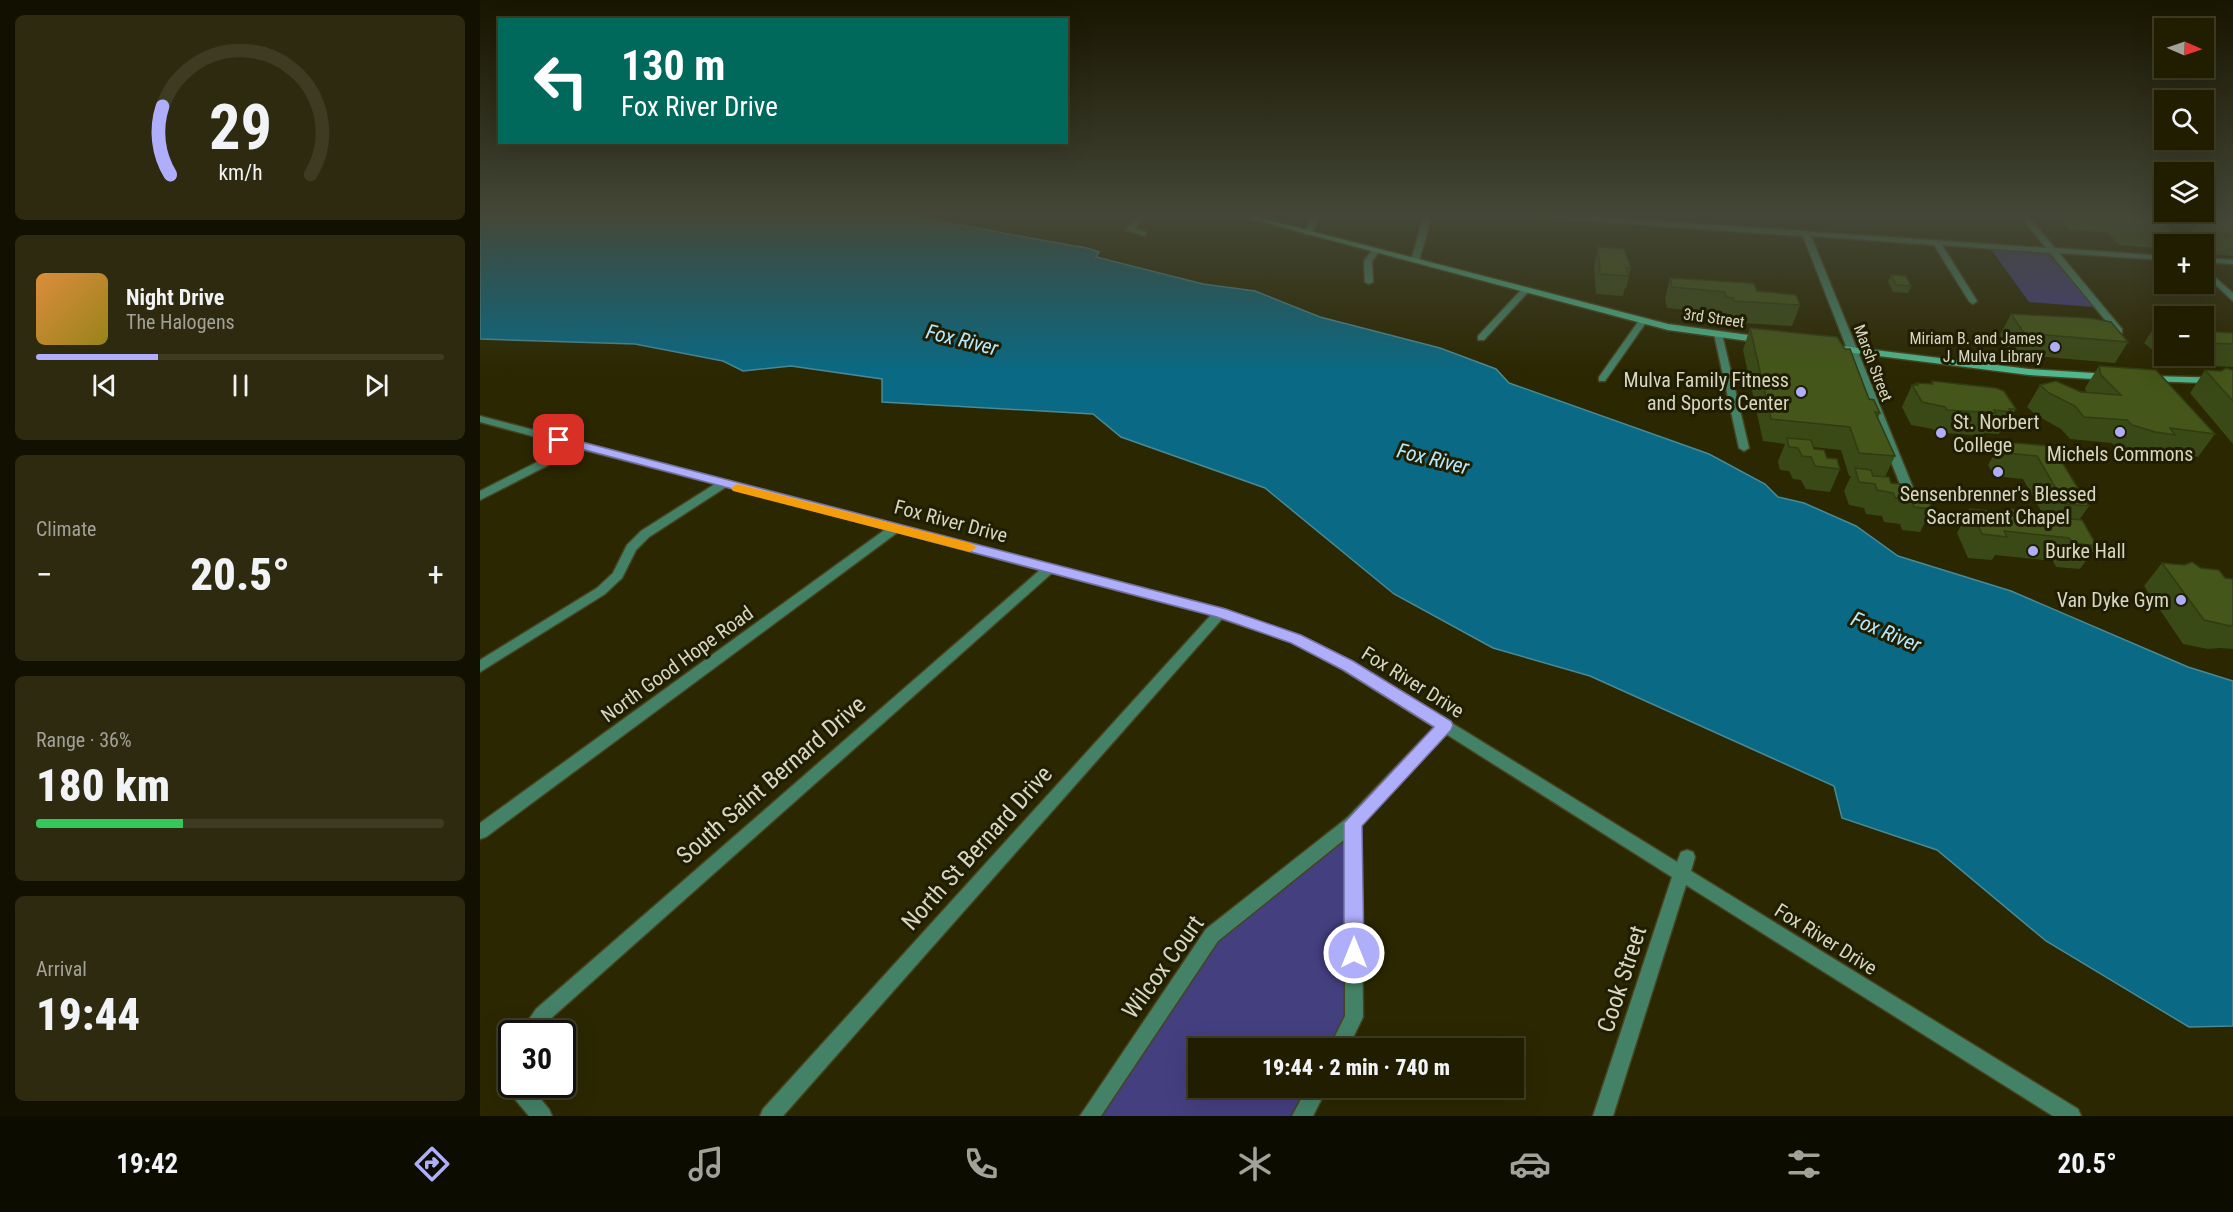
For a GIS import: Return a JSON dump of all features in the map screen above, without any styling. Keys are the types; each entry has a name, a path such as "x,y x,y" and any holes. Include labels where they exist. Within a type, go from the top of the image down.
{"main road":[{"name":"3rd Street","path":"1438,267 1643,321 1769,341"},
{"path":"1821,347 2029,372 2114,377"},
{"path":"2136,378 2233,381"}],"street":[{"path":"1369,267 1370,282"},
{"name":"Marsh Street","path":"1819,267 1909,492 1918,498"},
{"path":"1952,267 1972,301"},
{"path":"2065,267 2119,331"},
{"path":"2214,280 2233,298"},
{"path":"1481,338 1526,290"},
{"path":"1602,379 1643,321"},
{"path":"1718,334 1744,448"},
{"name":"Fox River Drive","path":"480,419 1220,613 1307,644 1348,666 1684,866 2071,1116"},
{"path":"480,496 579,445"},
{"path":"480,667 601,591 618,575 631,548 645,534 723,484"},
{"name":"North Good Hope Road","path":"480,832 896,528"},
{"name":"South Saint Bernard Drive","path":"540,1020 551,1007 1050,568"},
{"name":"North St Bernard Drive","path":"770,1116 1220,613"},
{"name":"Wilcox Court","path":"1090,1116 1212,935 1353,823 1445,725"},
{"path":"1343,1038 1354,1017 1353,823"},
{"name":"Cook Street","path":"1603,1116 1684,866"},
{"path":"527,1098 542,1116"},
{"path":"1302,1116 1312,1098"}],"shaded area":[{"path":"2004,267 2060,267 2094,307 2029,302"},
{"path":"1353,823 1354,1017 1343,1038 1188,1038 1188,1098 1312,1098 1302,1116 1090,1116 1212,935"}],"water":[{"name":"Fox River","path":"480,267 1136,267 1203,284 1255,291 1320,317 1440,348 1496,369 1509,383 1709,454 1765,484 1778,497 1804,503 1856,526 1898,556 2011,591 2188,667 2233,681 2233,1026 2189,1027 2046,941 1937,850 1842,818 1834,786 1590,676 1493,648 1394,594 1265,488 1121,437 1093,414 882,402 882,379 791,366 743,371 723,361 635,344 480,339"}],"building":[{"path":"1599,267 1631,268 1626,268 1628,276 1600,274"},
{"path":"1891,275 1906,276 1911,286 1896,285"},
{"path":"1670,278 1750,283 1754,284 1757,291 1796,295 1800,305 1734,301 1733,298 1726,297 1725,292 1672,287"},
{"path":"2011,314 2089,318 2111,322 2128,342 2024,333"},
{"path":"1750,328 1837,337 1845,349 1850,349 1869,399 1874,400 1880,413 1875,412 1895,456 1859,453 1850,427 1771,419"},
{"path":"2214,332 2233,333 2233,344 2214,343"},
{"path":"2099,366 2156,370 2215,434 2170,428 2175,435 2132,425 2127,420 2084,417 2075,406 2049,393 2040,385 2056,381 2081,392 2121,395 2101,375"},
{"path":"2226,368 2233,370 2233,401 2205,370 2221,371"},
{"path":"1932,381 1996,388 2004,391 2016,409 2009,409 2011,412 1994,410 1996,413 1947,410 1945,407 1922,402 1912,385 1918,385 1916,383 1933,384"},
{"path":"1787,438 1811,440 1814,449 1824,450 1827,458 1837,459 1840,469 1815,466 1811,457 1802,456 1798,448 1789,447"},
{"path":"2001,442 2052,446 2089,506 2065,504 2037,456 2007,453"},
{"path":"1855,468 1871,470 1873,476 1889,477 1891,483 1907,485 1910,492 1926,493 1932,509 1914,507 1912,501 1895,498 1893,493 1877,490 1875,484 1859,482"},
{"path":"1970,509 2013,513 2011,509 2036,512 2038,516 2082,520 2097,546 2073,543 2069,538 2004,531 2007,537 1982,534"},
{"path":"2192,562 2201,568 2219,570 2225,578 2233,579 2233,625 2204,620 2162,563 2184,565"}],"slow traffic":[{"path":"737,488 970,547"}],"place":[{"name":"Miriam B. and James J. Mulva Library","path":"2055,347"},
{"name":"Mulva Family Fitness and Sports Center","path":"1801,392"},
{"name":"Michels Commons","path":"2120,432"},
{"name":"St. Norbert College","path":"1941,433"},
{"name":"Sensenbrenner's Blessed Sacrament Chapel","path":"1998,472"},
{"name":"Burke Hall","path":"2033,551"},
{"name":"Van Dyke Gym","path":"2181,600"}],"route":[{"path":"559,440 1220,613 1296,639 1348,666 1445,725 1353,823 1354,953"}]}
